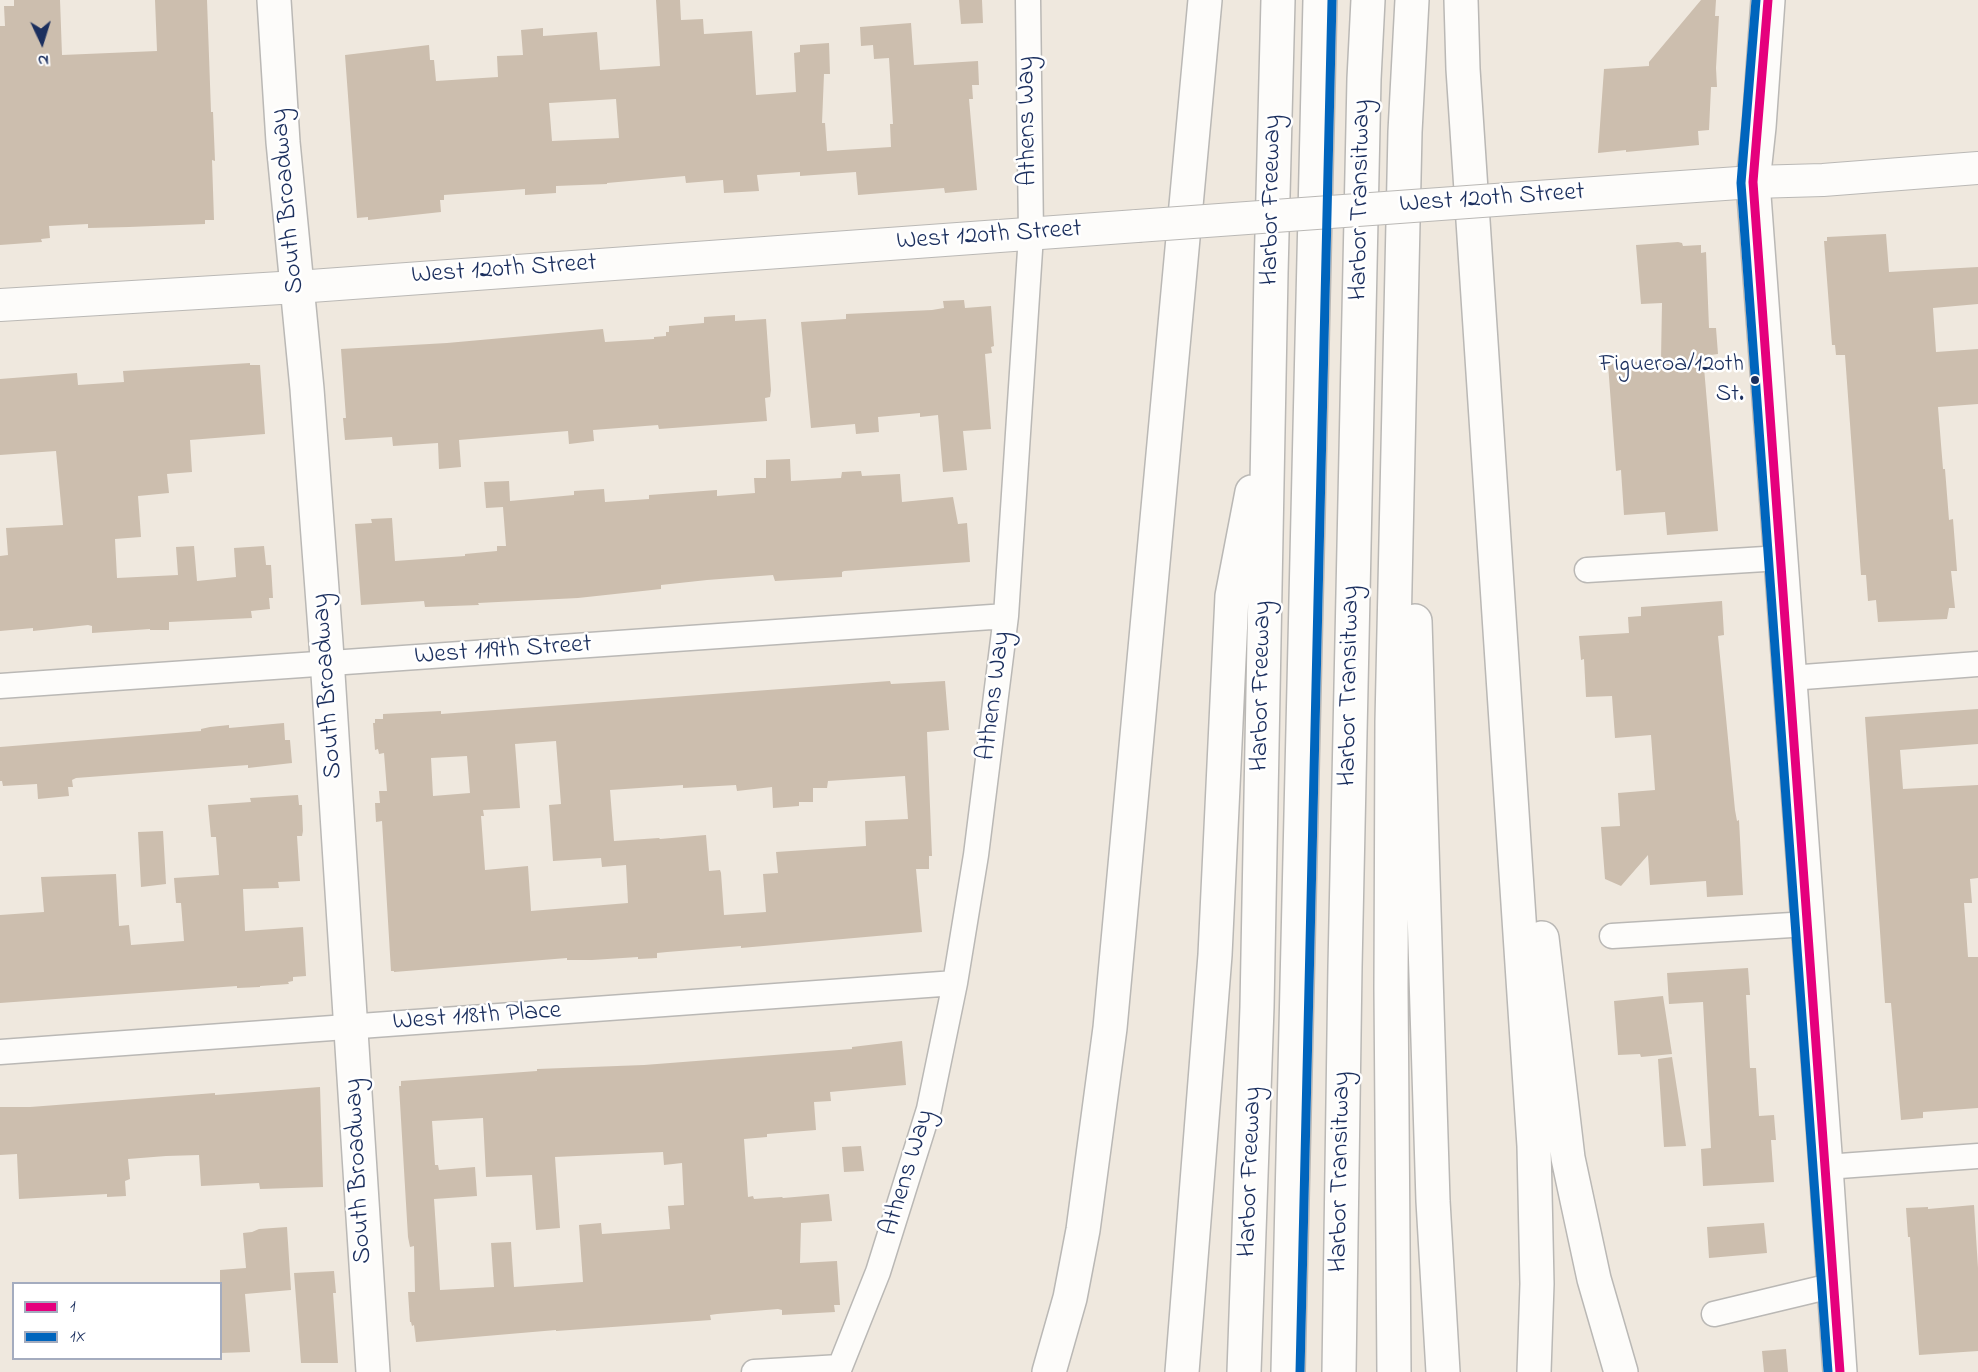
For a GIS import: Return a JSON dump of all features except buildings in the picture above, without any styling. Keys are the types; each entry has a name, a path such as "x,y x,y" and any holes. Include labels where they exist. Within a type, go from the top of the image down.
{"main road":[{"name":"South Broadway","path":"274,0 283,142 307,389 328,665 373,1372"},
{"path":"1049,1372 1070,1298 1083,1230 1110,1028 1205,0"},
{"name":"Harbor Freeway","path":"1244,1372 1257,1007 1278,0"},
{"name":"Harbor Transitway","path":"1288,1372 1320,0"},
{"name":"Harbor Transitway","path":"1339,1372 1345,943 1368,0"},
{"path":"1394,1372 1391,1046 1392,722 1405,132 1412,0"},
{"path":"1461,0 1463,69 1533,1136 1537,1284 1534,1372"},
{"path":"1768,0 1753,182 1840,1372"},
{"path":"1403,274 1427,956 1433,1201 1443,1372"},
{"path":"1182,1372 1215,955 1232,596 1268,404"},
{"path":"1492,496 1563,1126 1587,1251 1621,1372"},
{"path":"1176,1372 1186,1306"}],"street":[{"name":"Athens Way","path":"839,1370 879,1272 929,1110 955,983 976,855 1006,616 1030,234 1028,0"},
{"name":"West 120th Street","path":"0,305 150,294 297,287 1523,198 1978,168"},
{"path":"1587,570 1781,558"},
{"name":"West 119th Street","path":"0,687 1006,616"},
{"path":"1790,678 1978,664"},
{"path":"1612,936 1808,924"},
{"name":"West 118th Place","path":"0,1052 955,983"},
{"path":"1826,1167 1978,1156"},
{"path":"1714,1314 1834,1285"},
{"path":"754,1372 839,1370"}],"transit line":[{"name":"1X","path":"1300,1372 1332,0"},
{"name":"1X","path":"1756,0 1741,183 1828,1372"},
{"name":"1","path":"1768,0 1753,182 1840,1372"}],"place":[{"name":"Figueroa/120th St.","path":"1755,380"}]}
